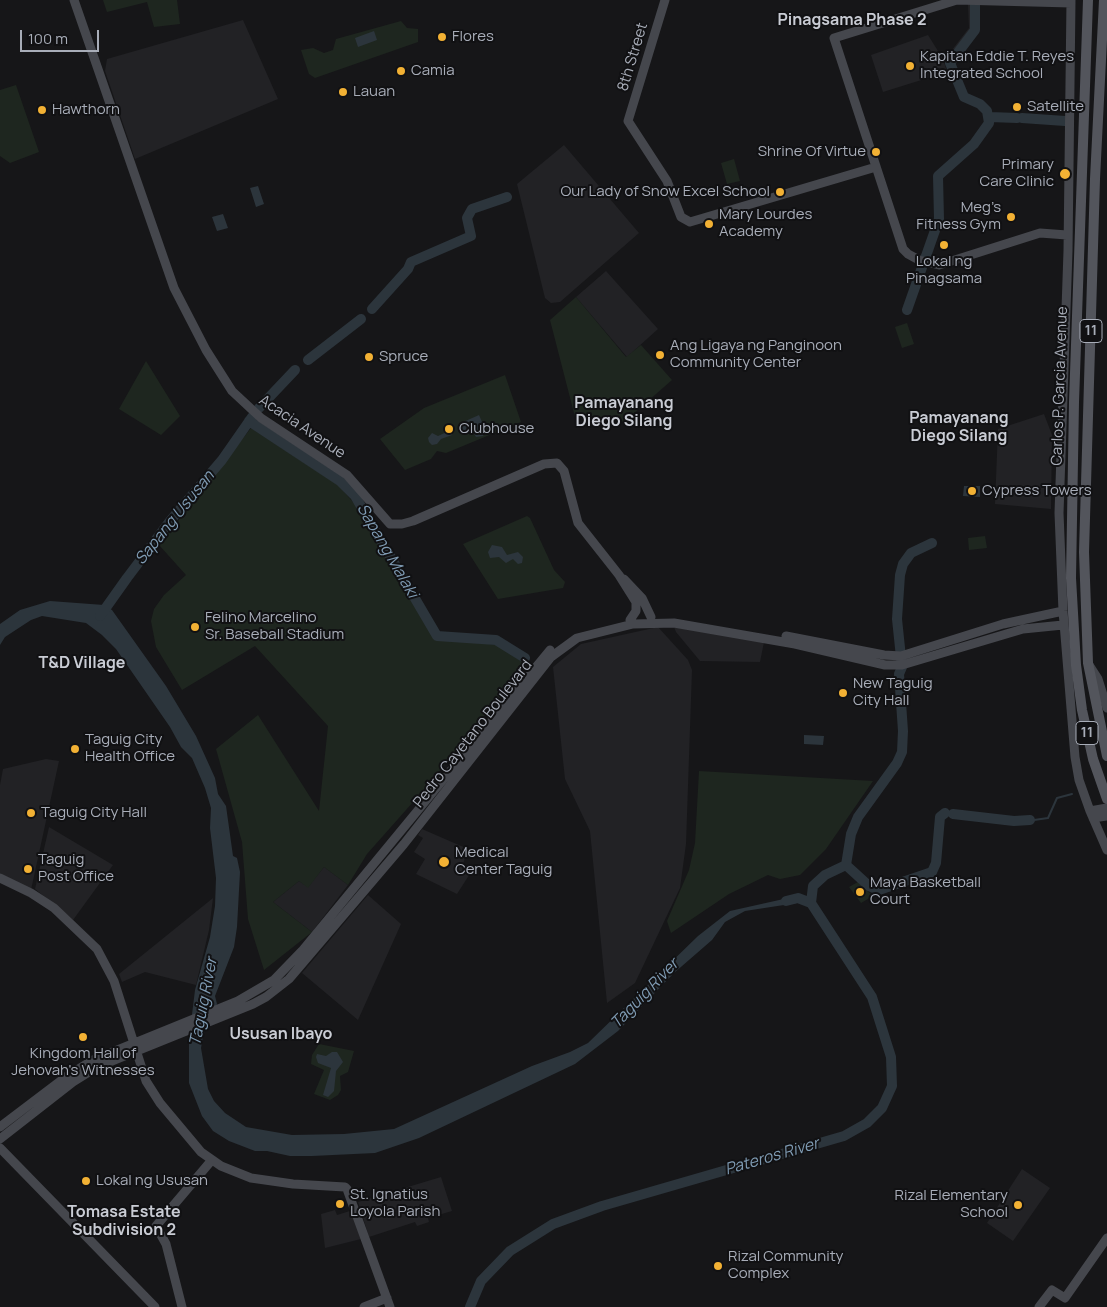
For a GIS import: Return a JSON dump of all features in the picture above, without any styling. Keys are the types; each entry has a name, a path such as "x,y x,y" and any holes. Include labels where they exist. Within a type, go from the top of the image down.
{"main road":[{"name":"Acacia Avenue","path":"74,0 174,288 221,376 235,395 261,418 347,475 390,524 402,524 413,521 544,464 557,463 564,471 578,524 619,575 642,598 651,617"},
{"name":"8th Street","path":"665,0 628,121 667,181 681,217 690,222 876,167"},
{"path":"1067,235 1040,233 939,265 920,260 903,249 834,38 957,0 1071,2 1067,235 1059,512 1063,611 1075,757 1079,780 1107,850"},
{"name":"Carlos P. Garcia Avenue","path":"1088,0 1074,402 1071,578 1076,665 1082,710 1091,752 1107,800"},
{"name":"Carlos P. Garcia Avenue","path":"1104,0 1095,179 1085,503 1085,611 1088,663 1107,756"},
{"name":"Acacia Avenue","path":"619,575 637,605 636,611 630,620"},
{"name":"Pedro Cayetano Boulevard","path":"910,659 1003,624 1063,611"},
{"name":"Pedro Cayetano Boulevard","path":"180,1028 230,1013 266,997 289,979 407,822 551,649 565,638 580,631 630,620 651,617 688,619 816,640 876,658"},
{"name":"Pedro Cayetano Boulevard","path":"0,1127 67,1076 93,1060 134,1047 180,1028 262,990 306,954 416,829 551,657 564,646 581,636 633,624 674,623 897,660 910,659 1022,629 1064,625"},
{"path":"1088,663 1098,679 1107,708"},
{"path":"1091,814 1107,808"},
{"path":"1091,814 1107,816"},
{"path":"407,822 416,829"},
{"path":"0,878 31,893 54,908 97,949 112,976 146,1081 160,1103 186,1135 211,1161 236,1173 273,1182 345,1186 388,1303 364,1307"},
{"name":"Pedro Cayetano Boulevard","path":"1,1138 73,1082 134,1047"},
{"path":"0,1148 155,1307"},
{"path":"182,1307 166,1244 156,1226 211,1161"},
{"path":"1040,1307 1052,1290 1065,1298 1107,1238"}],"shaded area":[{"path":"103,0 177,0 180,24 154,27 147,2 107,12"},
{"path":"974,3 973,29 949,61 945,59 969,28 968,4"},
{"path":"243,20 278,99 135,159 105,71 107,59"},
{"path":"401,21 407,28 418,29 418,42 315,78 309,74 301,50 313,48 324,53 333,50 336,39"},
{"name":"Kapitan Eddie T. Reyes Integrated School","path":"928,35 943,59 947,72 883,92 871,55"},
{"path":"16,85 39,152 10,163 0,156 0,90"},
{"path":"564,145 639,233 560,302 551,303 545,298 517,184"},
{"path":"734,159 740,181 727,184 721,163"},
{"path":"606,271 658,329 627,357 576,297"},
{"path":"576,297 626,357 641,345 672,380 624,422 575,417 550,320"},
{"path":"907,323 914,344 902,348 895,327"},
{"path":"146,361 180,416 161,435 119,409"},
{"path":"505,375 521,422 446,453 437,451 431,459 405,470 380,439 424,408"},
{"path":"1044,414 1052,435 1051,509 995,504 998,429"},
{"path":"251,428 338,485 360,510 380,544 394,574 436,639 499,645 526,665 429,784 367,854 348,885 324,867 308,888 299,881 273,902 312,932 264,970 248,919 242,842 216,749 258,715 319,811 328,726 255,646 182,690 156,647 151,621 154,609 164,595 186,575 159,545"},
{"path":"527,516 530,518 554,570 565,582 563,588 498,599 463,544"},
{"path":"985,536 987,548 969,550 968,538"},
{"path":"658,627 688,660 692,670 686,844 680,888 635,983 607,1003 590,831 565,779 553,667 581,644"},
{"path":"674,627 764,642 760,662 700,661"},
{"path":"46,759 59,761 31,890 0,876 0,785 3,769"},
{"path":"699,771 873,781 826,849 800,875 780,879 768,875 729,894 671,933 667,921 689,870 695,843"},
{"path":"49,827 113,865 73,920 35,889"},
{"name":"Medical Center Taguig","path":"422,829 468,849 463,864 473,869 457,894 416,874 425,859 414,852 423,838 418,835"},
{"path":"324,867 348,885 312,932 273,902 299,881 308,887"},
{"name":"Maya Basketball Court","path":"858,882 873,896 861,903 849,887"},
{"path":"368,895 401,924 358,1020 302,973"},
{"path":"213,898 209,930 196,985 145,972 122,982 119,974"},
{"path":"319,1044 354,1051 348,1072 340,1076 341,1090 338,1095 330,1100 314,1094 324,1070 311,1064 312,1055"},
{"name":"Rizal Elementary School","path":"1022,1169 1050,1188 1013,1241 987,1223"},
{"path":"441,1177 452,1211 428,1218 429,1222 417,1226 415,1222 369,1237 358,1202"},
{"path":"335,1210 337,1215 353,1210 361,1239 325,1248 321,1214"}],"water":[{"path":"374,31 377,40 358,47 355,38"},
{"path":"258,186 264,204 256,207 250,188"},
{"path":"223,214 228,228 217,231 212,217"},
{"path":"479,415 486,431 483,436 476,437 471,429 460,432 458,427 463,426 461,423"},
{"path":"451,430 452,435 441,439 437,444 432,445 429,442 428,438 432,433 438,436"},
{"name":"Cypress Towers","path":"964,486 980,486 980,497 963,496"},
{"path":"492,545 502,547 507,555 518,552 523,557 522,563 518,564 513,559 506,563 499,557 490,558 488,552"},
{"path":"50,601 104,605 112,610 166,686 196,736 215,778 218,794 226,806 233,856 237,858 240,872 237,927 234,947 215,996 217,1004 203,1036 201,1048 208,1089 214,1101 225,1113 246,1127 292,1135 344,1134 394,1129 532,1066 588,1043 698,936 730,911 797,896 797,903 745,911 725,922 712,940 674,973 618,1031 575,1064 419,1138 375,1153 312,1156 290,1156 267,1151 255,1151 229,1141 213,1131 202,1116 189,1083 189,1039 195,990 210,937 215,906 216,878 210,828 211,808 205,788 192,758 181,747 170,727 116,649 86,623 42,616 31,620 5,637 0,645 0,624 20,610"},
{"path":"804,735 824,736 823,745 804,744"},
{"path":"332,1052 337,1052 343,1062 336,1071 334,1091 328,1097 323,1095 331,1068 318,1063 316,1057 317,1054 326,1056"}],"waterway":[{"path":"907,310 939,219 938,176 974,144 989,123 987,111 980,104 964,97 950,63 975,30 975,0"},
{"path":"990,117 1017,118"},
{"path":"1022,118 1065,121"},
{"name":"Sapang Ususan","path":"372,309 408,269 411,262 471,236 467,218 472,209 507,197"},
{"name":"Sapang Ususan","path":"308,360 361,319"},
{"name":"Sapang Ususan","path":"259,408 295,370"},
{"name":"Sapang Ususan","path":"100,616 170,521 222,460 252,417"},
{"name":"Sapang Malaki","path":"249,421 340,481 355,496 437,636 496,640 525,658"},
{"path":"846,865 851,834 858,817 897,763 902,752 903,731 899,674 902,667 897,619 900,575 903,564 911,553 932,543"},
{"path":"1034,820 1048,818 1057,798 1072,794"},
{"path":"846,865 869,886 879,890 932,872 936,863 940,817 945,813"},
{"path":"953,814 1014,821 1030,820"},
{"path":"811,903 813,886 825,875 846,865"},
{"name":"Taguig River","path":"786,901 798,898 811,903"},
{"name":"Pateros River","path":"470,1307 481,1281 510,1251 553,1224 602,1206 844,1136 867,1123 882,1108 892,1086 891,1057 872,997 811,903"}],"place":[{"name":"Flores","path":"442,37"},
{"name":"Kapitan Eddie T. Reyes Integrated School","path":"910,66"},
{"name":"Camia","path":"401,71"},
{"name":"Lauan","path":"343,92"},
{"name":"Satellite","path":"1017,107"},
{"name":"Hawthorn","path":"42,110"},
{"name":"Shrine Of Virtue","path":"876,152"},
{"name":"Primary Care Clinic","path":"1065,174"},
{"name":"Our Lady of Snow Excel School","path":"780,192"},
{"name":"Meg’s Fitness Gym","path":"1011,217"},
{"name":"Mary Lourdes Academy","path":"709,224"},
{"name":"Lokal ng Pinagsama","path":"944,245"},
{"name":"Ang Ligaya ng Panginoon Community Center","path":"660,355"},
{"name":"Spruce","path":"369,357"},
{"name":"Clubhouse","path":"449,429"},
{"name":"Cypress Towers","path":"972,491"},
{"name":"Felino Marcelino Sr. Baseball Stadium","path":"195,627"},
{"name":"New Taguig City Hall","path":"843,693"},
{"name":"Taguig City Health Office","path":"75,749"},
{"name":"Taguig City Hall","path":"31,813"},
{"name":"Medical Center Taguig","path":"444,862"},
{"name":"Taguig Post Office","path":"28,869"},
{"name":"Maya Basketball Court","path":"860,892"},
{"name":"Kingdom Hall of Jehovah's Witnesses","path":"83,1037"},
{"name":"Lokal ng Ususan","path":"86,1181"},
{"name":"St. Ignatius Loyola Parish","path":"340,1204"},
{"name":"Rizal Elementary School","path":"1018,1205"},
{"name":"Rizal Community Complex","path":"718,1266"}],"district":[{"name":"Pinagsama Phase 2","path":"852,21"},
{"name":"Pamayanang Diego Silang","path":"624,413"},
{"name":"Pamayanang Diego Silang","path":"959,428"},
{"name":"T&D Village","path":"82,664"},
{"name":"Ususan Ibayo","path":"281,1035"},
{"name":"Tomasa Estate Subdivision 2","path":"124,1222"}]}
